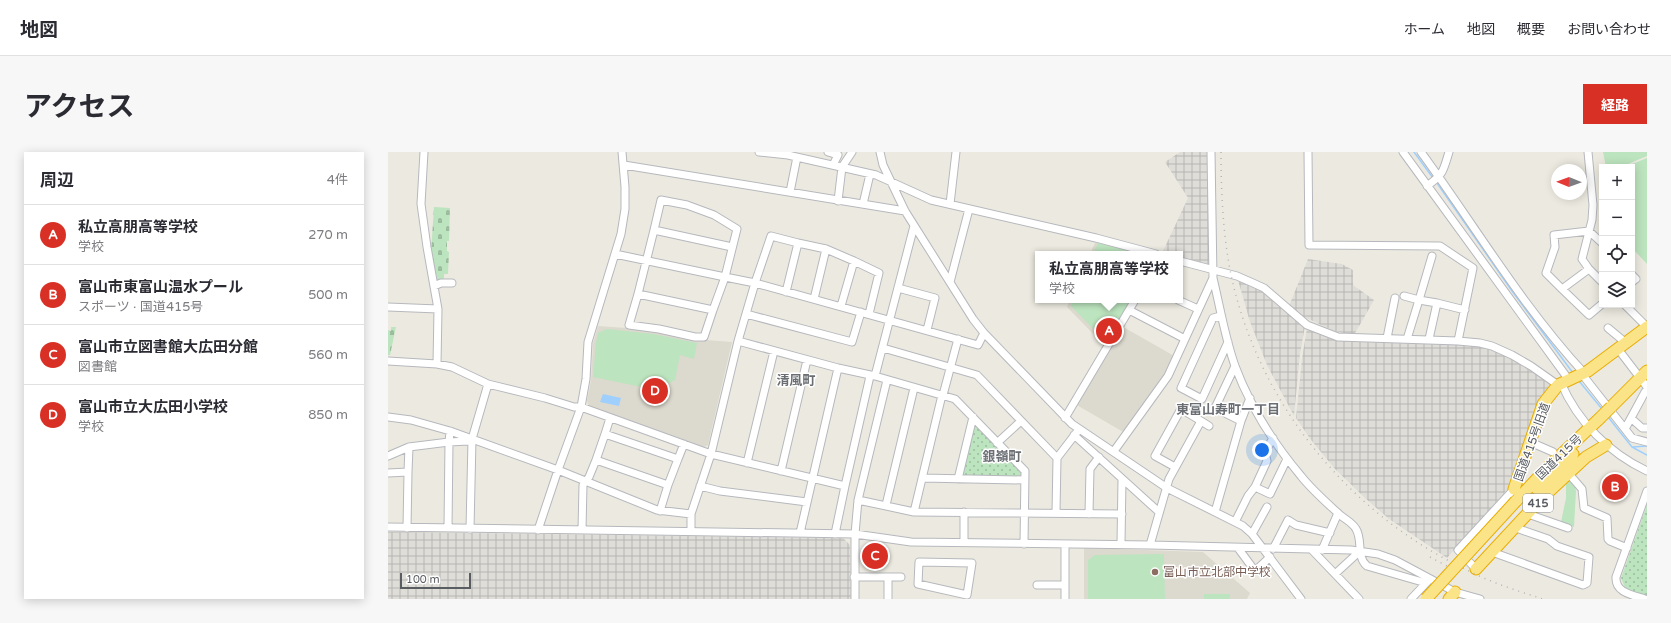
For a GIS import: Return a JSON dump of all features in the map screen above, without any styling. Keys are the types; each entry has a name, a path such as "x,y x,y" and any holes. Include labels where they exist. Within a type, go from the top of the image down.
{"highway":[{"name":"国道415号旧道","path":"1514,489 1544,404 1563,383 1584,373 1647,327"},
{"name":"国道415号","path":"1435,599 1519,503 1550,465 1645,382"},
{"name":"国道415号","path":"1476,569 1516,528 1542,498 1586,457 1606,445"},
{"name":"国道415号","path":"1426,599 1519,503"}],"street":[{"path":"424,152 421,204 438,309 437,364"},
{"path":"538,530 581,407 586,379 588,342 621,234 625,209 624,165 622,152"},
{"path":"760,152 800,156 870,174 890,181 919,195 950,204 1096,238 1145,251"},
{"path":"828,152 838,155 834,165"},
{"path":"838,201 842,167 852,152"},
{"path":"880,152 883,165 905,211 973,319 984,333 1001,349 1065,418 1079,429 1114,451 1167,488 1243,526 1252,534 1301,599"},
{"path":"950,204 956,152"},
{"path":"1211,152 1213,274 1221,316 1235,366 1250,398 1287,459 1317,493 1356,529 1363,563 1367,566 1428,580"},
{"path":"1308,152 1309,245 1440,246 1473,268"},
{"path":"1403,152 1478,257 1563,383 1577,413 1606,445 1634,465 1647,471"},
{"path":"1421,152 1440,177 1507,276 1545,327 1584,373 1585,378 1632,438 1647,442"},
{"path":"1427,186 1440,177 1449,152"},
{"path":"1588,152 1593,205 1592,220 1582,260 1599,279"},
{"path":"790,192 800,156"},
{"path":"624,165 863,204 895,211 905,211"},
{"path":"863,204 870,174"},
{"path":"661,200 687,205 714,215 737,229 732,247 725,277 704,337 695,337 659,329 629,325 647,261 661,200"},
{"path":"950,282 969,209"},
{"path":"835,534 845,486 873,376 883,348 914,226"},
{"path":"654,230 732,247"},
{"path":"1599,240 1589,231 1554,235 1555,247 1546,273 1589,315 1599,307"},
{"path":"691,531 691,514 711,454 738,341 755,283 772,236 826,249 879,273 869,314"},
{"path":"786,292 798,242"},
{"path":"814,299 826,249"},
{"path":"615,254 755,283 978,345 984,333"},
{"path":"1407,338 1432,256"},
{"path":"1458,340 1473,268 1478,257"},
{"path":"841,306 854,261"},
{"path":"1183,262 1213,274 1237,276 1264,288 1307,324 1338,337 1458,340 1492,346 1512,355 1563,383"},
{"path":"1562,289 1589,269"},
{"path":"1114,451 1168,376 1213,274"},
{"path":"434,286 441,283 452,283"},
{"path":"898,288 935,298 927,330"},
{"path":"638,294 713,310"},
{"path":"1404,296 1465,310"},
{"path":"1387,338 1395,298"},
{"path":"1183,302 1198,309"},
{"path":"1065,418 1133,303"},
{"path":"1429,339 1437,303"},
{"path":"388,307 438,309"},
{"path":"1628,308 1647,327"},
{"path":"1128,310 1185,339"},
{"path":"746,314 852,342 861,312"},
{"path":"1221,316 1213,318 1181,388 1202,398 1228,342"},
{"path":"1608,328 1622,346 1645,382 1632,419 1625,429"},
{"path":"914,512 942,395 958,339"},
{"path":"738,341 955,399 1025,471 1024,544"},
{"path":"883,348 977,375 1057,458"},
{"path":"747,463 774,351"},
{"path":"781,471 807,360"},
{"path":"388,361 437,364 452,367 488,384 574,407 581,407 711,454 845,486"},
{"path":"1235,366 1215,408 1241,421"},
{"path":"800,533 838,368"},
{"path":"855,599 855,534 858,500 888,380"},
{"path":"470,529 472,439 488,384"},
{"path":"886,505 914,388"},
{"path":"1215,512 1241,421 1250,398"},
{"path":"1175,467 1155,456 1180,409 1209,426"},
{"path":"388,417 411,420 450,431 558,470 660,511 691,514"},
{"path":"958,479 973,417"},
{"path":"582,530 583,485 586,482 596,460 610,418"},
{"path":"1632,419 1642,428 1647,428"},
{"path":"997,443 1021,421"},
{"path":"1150,545 1169,479 1201,421"},
{"path":"1056,513 1057,458 1079,429"},
{"path":"448,528 450,431"},
{"path":"605,434 678,459"},
{"path":"1074,436 1159,512"},
{"path":"1235,522 1248,496 1255,487 1267,461 1265,452 1273,438"},
{"path":"388,456 409,447 469,441 472,439"},
{"path":"1530,442 1553,452"},
{"path":"660,511 668,485 684,444"},
{"path":"408,528 409,447"},
{"path":"1089,514 1090,469 1098,457"},
{"path":"1255,487 1270,494 1287,459"},
{"path":"596,460 668,485"},
{"path":"388,473 408,472"},
{"path":"1569,474 1582,489 1584,508 1607,518 1608,539 1627,548"},
{"path":"922,478 1024,480"},
{"path":"1121,544 1122,479"},
{"path":"700,486 720,491 807,502"},
{"path":"1476,569 1458,550 1514,489"},
{"path":"1645,599 1624,592 1617,587 1616,577 1647,492"},
{"path":"858,500 914,512 1122,514"},
{"path":"1252,534 1267,507"},
{"path":"964,512 964,542"},
{"path":"1322,550 1338,513"},
{"path":"1528,514 1568,528"},
{"path":"1273,549 1288,520 1296,525 1330,533"},
{"path":"388,527 855,534 900,541 1024,544 1121,544 1360,551 1378,554 1395,560 1452,595 1480,599"},
{"path":"1492,552 1583,585 1587,583 1589,557 1556,546 1548,540 1516,528"},
{"path":"1065,544 1065,599"},
{"path":"1238,548 1255,571 1270,557"},
{"path":"1312,550 1359,599"},
{"path":"1335,574 1360,551"},
{"path":"919,562 972,564 967,597 918,584 919,562"},
{"path":"854,577 901,577"},
{"path":"888,577 888,599"},
{"path":"1411,599 1428,580"},
{"path":"1037,585 1065,585"}],"shaded area":[{"path":"1180,152 1210,152 1211,235 1209,267 1183,259 1183,251 1163,251 1188,198 1165,162"},
{"path":"1096,241 1133,251 1091,251"},
{"path":"1308,259 1342,264 1353,270 1353,285 1374,300 1354,335 1334,331 1300,315 1289,306"},
{"path":"1238,280 1261,289 1305,326 1300,354 1294,416 1267,365 1250,322"},
{"path":"1069,303 1131,303 1118,324 1176,357 1164,380 1125,433 1075,404 1107,348 1067,307"},
{"path":"598,326 641,329 706,340 732,342 708,445 704,447 589,406 587,401 591,381 593,344"},
{"path":"1307,328 1339,340 1457,345 1490,348 1530,368 1553,385 1512,484 1447,558 1389,519 1365,498 1335,469 1311,440 1296,418 1302,358"},
{"path":"388,532 843,538 850,545 851,599 388,599"},
{"name":"富山市立北部中学校","path":"1084,548 1203,552 1250,593 1247,599 1084,599"}],"green space":[{"path":"1603,152 1647,152 1647,156 1628,164 1605,164"},
{"path":"1647,158 1647,264 1635,251 1635,164 1632,164"},
{"path":"434,207 450,208 449,241 447,241 447,251 449,252 448,274 444,274 444,279 438,282 431,253"},
{"path":"1098,243 1129,251 1094,251"},
{"path":"1072,303 1129,303 1106,342 1071,306"},
{"path":"391,327 396,327 390,355 388,355 388,330 391,331"},
{"path":"607,329 653,334 697,343 694,359 680,355 675,380 656,390 593,377 598,333"},
{"path":"976,424 1022,473 1019,479 960,478 972,425"},
{"path":"1566,481 1574,482 1576,491 1574,527 1561,522 1566,498"},
{"path":"1647,505 1647,597 1626,590 1621,578"},
{"path":"1164,554 1165,599 1088,599 1088,560 1095,555"},
{"path":"1204,594 1230,594 1230,599 1204,599"}],"water":[{"path":"603,394 621,398 619,406 600,402"}],"waterway":[{"path":"1414,152 1433,178"},
{"path":"1437,183 1512,291 1573,373"},
{"path":"1579,381 1602,409"},
{"path":"1608,417 1632,447 1647,455"},
{"path":"1633,447 1647,446"}],"railway":[{"path":"1221,152 1223,214 1231,275 1244,323 1263,368 1287,411 1316,451 1349,487 1386,519 1426,548 1469,571 1496,583 1543,599"},
{"path":"1430,557 1460,573"}],"place":[{"name":"私立高朋高等学校","path":"1109,331"},
{"name":"富山市立大広田小学校","path":"655,391"},
{"name":"富山市東富山温水プール","path":"1615,487"},
{"name":"富山市立図書館大広田分館","path":"875,556"},
{"name":"富山市立北部中学校","path":"1155,572"}],"district":[{"name":"清風町","path":"796,380"},
{"name":"東富山寿町一丁目","path":"1228,409"},
{"name":"銀嶺町","path":"1002,456"}]}
